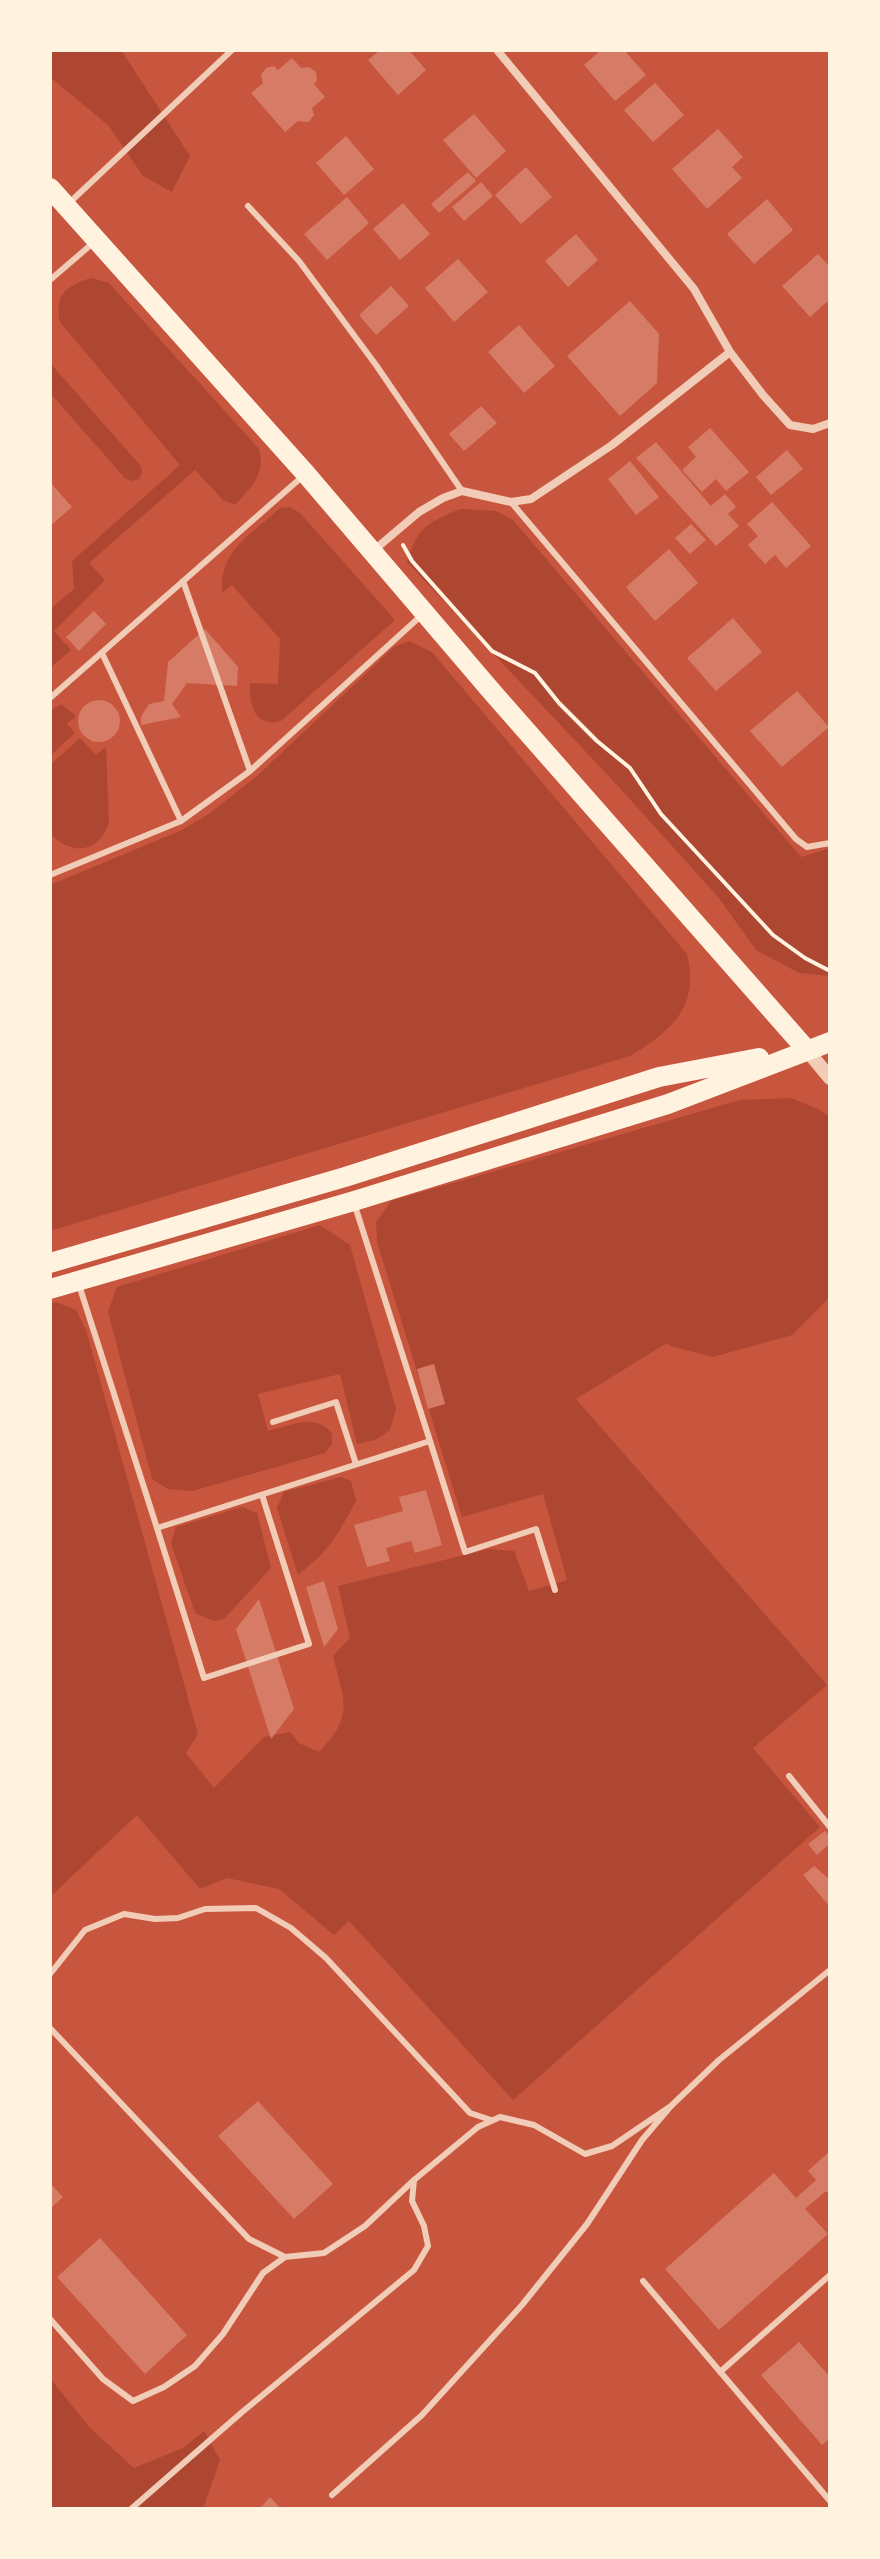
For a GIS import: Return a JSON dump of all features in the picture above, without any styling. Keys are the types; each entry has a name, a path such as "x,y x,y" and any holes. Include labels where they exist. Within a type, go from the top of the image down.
{"main road":[{"path":"50,188 306,474 806,1049"},
{"path":"50,1289 354,1201 668,1104 830,1042"},
{"path":"50,1263 345,1177 659,1077 806,1049"}],"street":[{"path":"497,50 694,289 730,352 763,395 790,425 813,429 830,423"},
{"path":"373,552 419,512 462,491 511,502 531,499 612,445 730,352"},
{"path":"806,1049 830,1078"}],"lane":[{"path":"66,206 232,50"},
{"path":"248,206 299,261 376,365 462,491"},
{"path":"50,280 96,240"},
{"path":"50,698 306,474"},
{"path":"511,502 796,839 807,847 830,843"},
{"path":"183,581 250,771"},
{"path":"50,875 181,821 250,771 424,613"},
{"path":"102,653 181,821"},
{"path":"354,1201 465,1552 536,1529 555,1590"},
{"path":"78,1281 204,1678 309,1644 262,1495"},
{"path":"273,1422 336,1402 356,1464"},
{"path":"157,1528 430,1441"},
{"path":"789,1776 830,1827"},
{"path":"50,1974 85,1930 124,1914 155,1919 178,1918 205,1909 256,1908 291,1928 326,1958 470,2113 492,2121"},
{"path":"332,2495 422,2415 522,2305 587,2224 642,2140 671,2106 719,2060 830,1970"},
{"path":"50,2028 249,2239 285,2257"},
{"path":"50,2319 103,2379 133,2401 164,2387 195,2366 223,2334 263,2273 285,2257 324,2253 365,2226 478,2127 500,2117 534,2125 585,2154 612,2146 671,2106"},
{"path":"131,2509 414,2270 428,2246 424,2226 412,2201 414,2180"},
{"path":"720,2372 830,2275"},
{"path":"643,2281 830,2501"}],"path":[{"path":"394,532 412,561 492,651 535,673 569,713 630,768 661,814 773,935 830,971"}],"shaded area":[{"path":"50,50 121,50 190,156 172,192 143,176 109,126 50,77"},
{"path":"91,278 109,283 259,449 261,458 256,480 235,505 223,500 195,470 89,563 105,580 54,631 71,650 50,668 50,609 74,589 72,561 180,465 60,322 59,305 64,293 75,284"},
{"path":"50,363 140,465 142,472 139,479 131,481 125,478 50,393"},
{"path":"290,507 300,513 395,620 281,721 272,722 259,718 255,712 250,683 278,684 280,639 232,585 222,593 222,578 231,554 239,544 280,508"},
{"path":"460,509 496,511 513,520 801,857 830,848 830,976 799,973 756,950 718,897 407,562 415,540 425,528"},
{"path":"409,641 432,652 687,954 689,988 679,1015 658,1037 630,1056 50,1231 50,885 182,830 210,813 257,776 394,647"},
{"path":"61,704 76,716 67,724 75,733 50,756 50,711"},
{"path":"80,738 96,755 106,747 109,822 99,840 84,848 76,848 58,841 50,833 50,765"},
{"path":"791,1098 830,1117 830,1291 827,1300 792,1335 713,1357 667,1343 576,1399 827,1685 753,1748 820,1827 513,2100 349,1921 334,1935 279,1889 227,1878 200,1889 137,1815 50,1897 50,1304 56,1302 76,1310 86,1330 198,1734 186,1753 214,1788 264,1737 290,1732 299,1743 319,1752 338,1728 344,1707 333,1656 350,1638 338,1586 489,1549 514,1551 529,1591 567,1580 543,1494 462,1517 377,1242 376,1222 391,1201 740,1100"},
{"path":"320,1225 350,1245 396,1409 390,1430 375,1440 357,1444 340,1374 258,1394 268,1431 311,1422 326,1427 332,1434 332,1444 325,1453 192,1491 168,1489 152,1479 108,1312 117,1287"},
{"path":"341,1477 351,1481 356,1501 332,1542 298,1575 277,1508 284,1492"},
{"path":"242,1507 257,1513 271,1568 224,1619 214,1621 195,1613 171,1543 176,1527"},
{"path":"50,2378 90,2428 134,2468 183,2448 204,2431 220,2460 203,2509 50,2509"}],"building":[{"path":"380,50 409,50 426,70 398,95 368,60"},
{"path":"601,50 624,50 646,75 615,101 584,65"},
{"path":"292,58 301,68 309,67 316,72 314,84 325,97 312,108 314,115 309,122 298,121 285,132 251,93 263,83 261,75 266,68 274,66 278,70"},
{"path":"655,83 684,115 653,142 624,110"},
{"path":"474,114 506,151 476,178 443,140"},
{"path":"718,129 743,157 732,167 742,178 707,209 672,169"},
{"path":"346,136 374,169 344,195 316,163"},
{"path":"526,167 552,197 521,224 495,195"},
{"path":"468,172 476,181 439,213 431,204"},
{"path":"481,182 493,196 464,221 452,207"},
{"path":"347,197 369,223 327,260 304,234"},
{"path":"767,199 793,230 754,264 727,234"},
{"path":"403,203 430,234 400,260 373,229"},
{"path":"576,234 598,260 568,287 545,261"},
{"path":"818,254 830,267 830,299 810,317 782,286"},
{"path":"458,259 488,292 454,322 425,288"},
{"path":"391,286 409,306 376,335 359,315"},
{"path":"630,301 659,334 657,383 620,416 567,356"},
{"path":"519,325 555,366 524,393 488,352"},
{"path":"481,406 497,423 464,451 449,434"},
{"path":"710,428 749,472 726,491 716,479 702,492 682,470 696,457 688,447"},
{"path":"656,442 711,506 725,494 736,507 728,514 739,526 716,546 636,458"},
{"path":"787,450 803,469 771,495 756,477"},
{"path":"630,461 659,497 636,515 608,479"},
{"path":"50,482 72,507 50,526"},
{"path":"772,502 811,546 786,568 775,555 765,564 748,545 758,536 747,524"},
{"path":"691,524 706,540 690,554 675,538"},
{"path":"669,549 698,583 655,621 626,587"},
{"path":"94,611 106,624 79,651 66,637"},
{"path":"733,618 762,652 716,691 687,658"},
{"path":"205,629 238,667 237,686 187,683 172,704 181,717 141,725 141,717 149,704 164,701 168,662"},
{"path":"797,691 829,727 782,767 750,731"},
{"path":"99,700 114,706 120,721 114,736 99,742 84,736 78,721 84,706"},
{"path":"434,1364 445,1404 428,1409 417,1369"},
{"path":"426,1490 442,1545 415,1553 411,1541 386,1548 390,1561 367,1567 354,1525 403,1511 399,1497"},
{"path":"324,1581 338,1629 324,1647 306,1587"},
{"path":"259,1599 294,1709 271,1739 236,1629"},
{"path":"825,1831 830,1843 817,1855 808,1844"},
{"path":"814,1866 830,1880 830,1907 803,1875"},
{"path":"258,2101 333,2184 294,2219 218,2136"},
{"path":"830,2151 830,2196 826,2191 805,2209 828,2234 719,2330 665,2269 774,2173 796,2198 816,2180 808,2171"},
{"path":"50,2183 63,2197 50,2209"},
{"path":"100,2238 187,2335 145,2374 57,2277"},
{"path":"799,2342 830,2377 830,2438 822,2445 761,2375"},
{"path":"270,2497 281,2509 258,2509 264,2504"}]}
